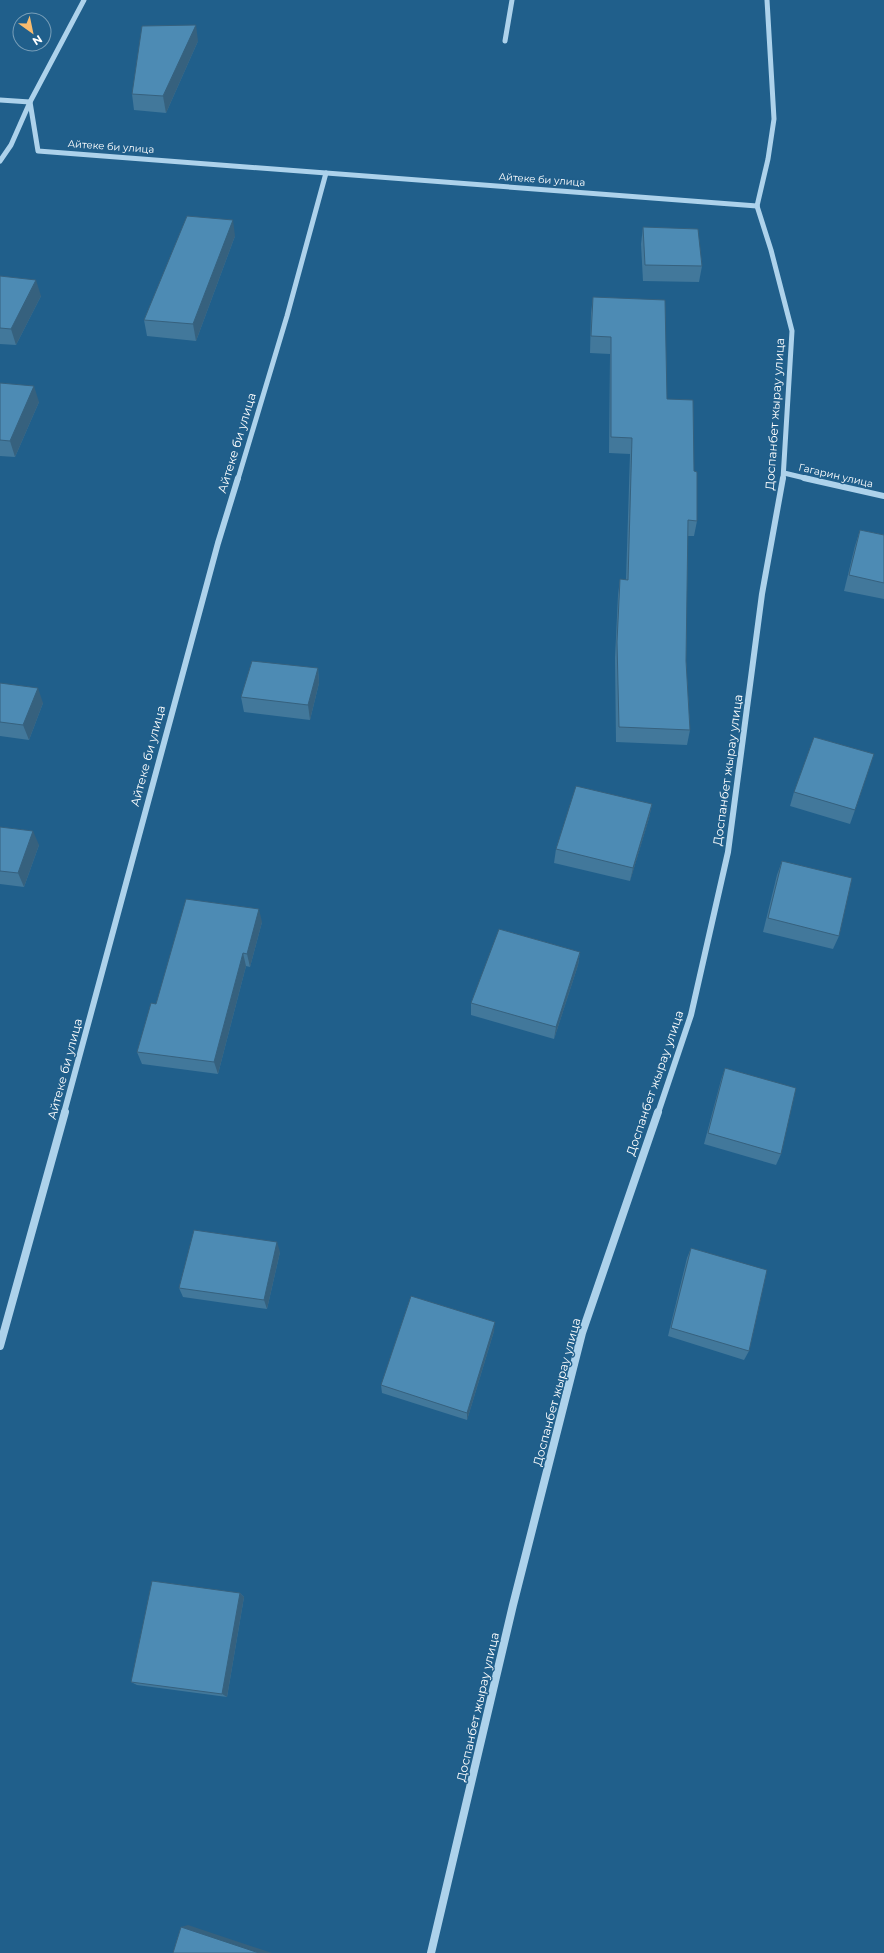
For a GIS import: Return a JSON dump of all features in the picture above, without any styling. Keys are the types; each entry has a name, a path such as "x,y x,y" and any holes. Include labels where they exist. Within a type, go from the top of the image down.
{"street":[{"path":"0,161 11,145 30,102 84,0"},
{"path":"505,41 512,0"},
{"path":"757,206 768,159 774,119 767,0"},
{"path":"0,100 30,102"},
{"name":"Айтеке би улица","path":"30,102 38,151 757,206"},
{"name":"Айтеке би улица","path":"0,1346 218,543 287,316 326,173"},
{"name":"Доспанбет жырау улица","path":"431,1953 513,1604 582,1333 691,1015 728,852 762,594 784,473 792,331 771,250 757,206"},
{"name":"Гагарин улица","path":"784,473 884,496"}],"building":[{"path":"196,25 163,96 132,94 142,26"},
{"path":"187,216 233,220 193,324 144,320"},
{"path":"643,227 698,229 702,266 645,265"},
{"path":"0,276 36,280 11,329 0,328"},
{"path":"593,297 665,300 667,399 693,400 694,471 697,472 697,521 688,520 686,661 690,730 619,727 617,642 620,579 628,580 632,438 611,437 611,337 591,336"},
{"path":"0,383 34,386 10,441 0,440"},
{"path":"860,530 884,535 884,583 849,575"},
{"path":"252,661 318,668 308,705 241,697"},
{"path":"0,683 38,688 23,725 0,722"},
{"path":"814,737 874,754 855,810 794,792"},
{"path":"576,786 652,804 633,868 556,849"},
{"path":"0,827 33,831 18,873 0,871"},
{"path":"782,861 852,878 839,936 768,918"},
{"path":"186,899 259,909 247,954 243,953 214,1062 137,1052 151,1003 156,1004"},
{"path":"499,929 580,952 556,1027 471,1003"},
{"path":"725,1068 796,1088 781,1154 708,1133"},
{"path":"194,1230 277,1242 264,1300 179,1288"},
{"path":"691,1248 767,1270 749,1351 671,1328"},
{"path":"411,1296 495,1322 467,1413 381,1385"},
{"path":"152,1581 240,1593 222,1694 131,1682"},
{"path":"181,1927 259,1953 173,1953"}]}
